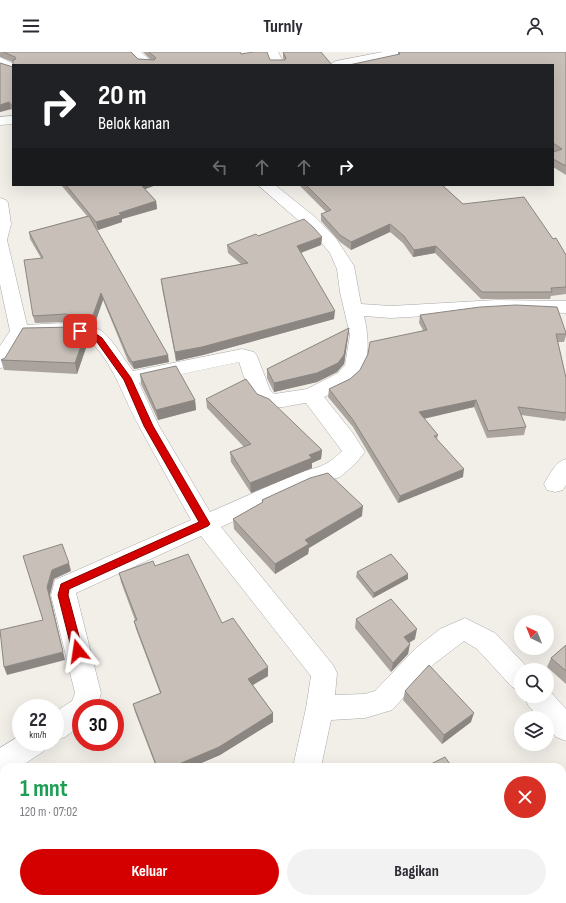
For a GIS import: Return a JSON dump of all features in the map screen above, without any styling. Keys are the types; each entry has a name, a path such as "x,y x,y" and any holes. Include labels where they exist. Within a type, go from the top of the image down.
{"street":[{"path":"134,52 147,64"},
{"path":"272,52 278,64"},
{"path":"341,64 403,52"},
{"path":"0,61 12,68"},
{"path":"0,121 12,120"},
{"path":"128,380 242,355 247,356 261,394 271,401 311,395 345,378 351,372 355,365 358,335 348,287 346,268 337,252 317,228 267,186"},
{"path":"0,203 3,224 0,238"},
{"path":"0,242 19,331 0,362"},
{"path":"353,308 385,314 412,310 523,305 566,307"},
{"path":"19,331 72,330 90,332 100,340 128,380 133,394 149,426 205,524 324,673 320,708 308,763"},
{"path":"86,699 88,693 63,595 64,587 304,480 327,475 341,466 354,452 346,437 330,420 311,395"},
{"path":"320,708 365,706 383,701 425,656 449,637 465,629 486,641 514,671"},
{"path":"543,703 566,728"},
{"path":"2,763 20,751"}],"building":[{"path":"3,52 131,52 138,59 154,60 156,58 149,52 240,52 241,54 267,52 270,60 285,60 286,58 283,52 321,52 331,64 13,64 13,60 16,59 15,57"},
{"path":"398,52 566,52 566,166 554,160 554,152 562,149 554,144 554,64 354,64 400,54"},
{"path":"0,63 12,67 12,106 9,102 0,105"},
{"path":"67,186 142,186 156,201 119,213 121,215 96,222"},
{"path":"307,186 443,186 463,204 524,197 553,239 556,238 566,255 566,287 551,288 552,292 482,292 436,246 414,250 404,236 390,224 351,242 340,235 321,214 331,210"},
{"path":"89,216 168,355 132,362 127,354 101,293 92,318 65,314 33,316 24,260 43,258 29,232"},
{"path":"304,219 322,237 297,246 335,311 202,347 175,352 161,279 248,263 227,245 256,234 258,236"},
{"path":"516,305 557,307 566,333 556,334 566,378 566,413 518,407 526,427 488,431 476,400 419,412 438,435 434,436 464,469 400,496 353,420 329,389 350,379 360,370 368,354 370,342 427,330 420,315 480,307"},
{"path":"75,327 86,332 75,363 1,360 5,358 23,328"},
{"path":"349,328 344,355 338,363 317,373 274,383 267,369"},
{"path":"176,366 195,400 156,410 140,374"},
{"path":"246,379 257,394 269,399 322,450 309,455 312,458 250,483 230,452 251,444 206,399"},
{"path":"328,473 363,506 305,540 309,544 275,564 233,519 263,502 262,500 310,478"},
{"path":"62,544 69,563 52,570 47,587 63,652 4,667 0,630 43,620 23,556"},
{"path":"188,554 222,623 233,618 268,667 248,679 273,713 219,747 181,763 155,763 133,704 161,693 134,621 137,620 119,573 153,561 155,566"},
{"path":"391,554 408,574 374,593 357,572"},
{"path":"391,599 417,629 404,637 410,644 393,663 356,619"},
{"path":"566,645 566,671 551,658"},
{"path":"429,665 474,713 444,735 405,691"},
{"path":"445,757 449,763 433,763"}],"route":[{"path":"78,651 63,595 64,587 205,524 149,426 133,394 128,380 100,340 90,332 80,331"}]}
